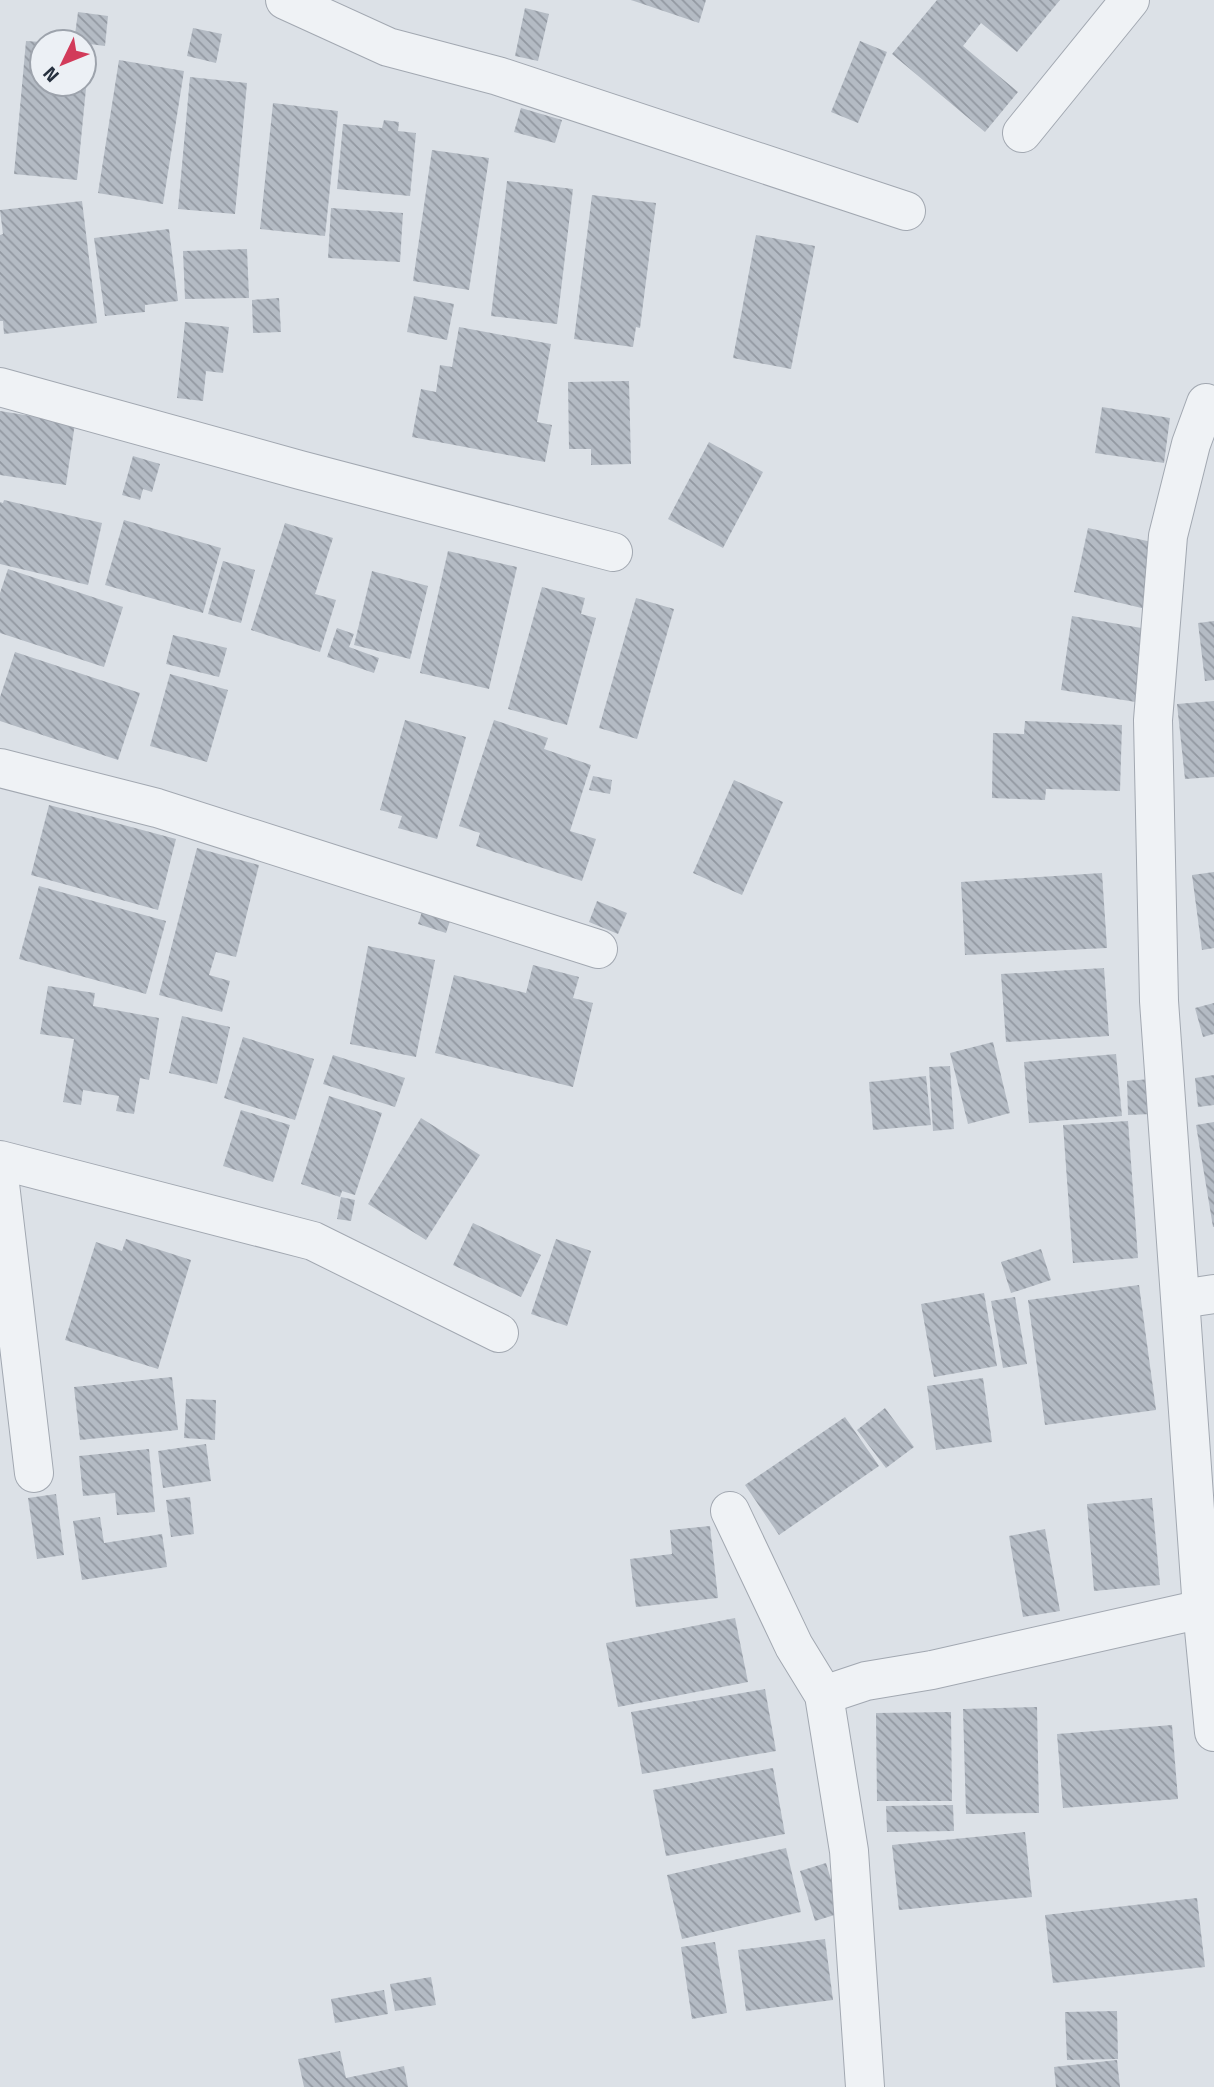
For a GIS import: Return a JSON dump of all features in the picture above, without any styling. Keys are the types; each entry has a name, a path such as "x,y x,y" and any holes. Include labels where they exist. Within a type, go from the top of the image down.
{"street":[{"path":"285,0 388,47 498,76 906,211"},
{"path":"1021,133 1130,0"},
{"path":"0,387 287,467 613,552"},
{"path":"1206,403 1191,444 1168,537 1153,720 1159,1001 1198,1297 1202,1609 1214,1732"},
{"path":"0,768 157,808 598,949"},
{"path":"0,1160 313,1241 499,1333"},
{"path":"0,1184 34,1473"},
{"path":"730,1510 794,1646 824,1695 849,1851 865,2087"},
{"path":"824,1695 866,1681 932,1670 1202,1609"}],"building":[{"path":"631,0 706,0 699,23"},
{"path":"937,0 1060,0 1017,52 981,23 963,46 1018,92 985,132 892,54"},
{"path":"525,8 549,14 538,61 515,56"},
{"path":"78,12 108,16 105,46 98,45 98,28 76,28"},
{"path":"193,28 222,34 216,63 187,56"},
{"path":"28,41 28,98 85,98 77,180 14,174"},
{"path":"860,41 887,52 858,123 831,112"},
{"path":"119,60 184,71 163,204 98,193"},
{"path":"190,77 247,83 235,214 178,209"},
{"path":"273,103 338,111 325,236 260,229"},
{"path":"521,108 562,120 555,143 514,132"},
{"path":"384,120 399,122 398,131 416,133 410,196 337,189 343,124 382,128"},
{"path":"432,150 489,158 469,290 413,281"},
{"path":"507,181 573,189 557,324 491,316"},
{"path":"592,195 656,203 640,328 636,327 633,347 574,339"},
{"path":"82,201 97,323 4,334 3,321 0,321 0,235 3,234 0,210"},
{"path":"331,208 403,213 400,262 328,258"},
{"path":"169,229 178,301 145,305 145,312 105,316 94,238"},
{"path":"756,235 815,246 791,369 733,358"},
{"path":"247,249 249,298 185,299 183,251"},
{"path":"414,296 454,304 447,340 407,332"},
{"path":"279,298 281,332 253,333 252,300"},
{"path":"185,322 229,327 223,373 206,371 203,401 177,398"},
{"path":"459,327 551,344 537,422 552,425 545,462 412,437 421,389 436,392 440,365 452,367"},
{"path":"629,381 631,464 591,465 591,449 569,449 568,382"},
{"path":"1102,407 1170,418 1164,463 1095,453"},
{"path":"0,411 75,423 66,485 0,475"},
{"path":"709,442 763,472 723,548 668,519"},
{"path":"133,456 160,464 152,492 143,489 140,500 122,495"},
{"path":"4,500 102,523 88,585 0,564 0,502 3,503"},
{"path":"124,520 221,548 203,613 105,585"},
{"path":"285,523 333,538 315,594 336,600 320,652 251,630"},
{"path":"1088,528 1161,544 1146,609 1074,592"},
{"path":"448,551 517,567 489,689 420,673"},
{"path":"223,561 255,570 241,623 208,614"},
{"path":"8,569 123,607 104,667 0,633 0,593"},
{"path":"372,571 428,586 410,659 354,645"},
{"path":"542,587 585,598 581,614 596,618 567,725 508,709"},
{"path":"636,598 674,609 637,739 599,728"},
{"path":"1072,616 1153,630 1142,703 1061,690"},
{"path":"1214,621 1214,680 1205,681 1198,623"},
{"path":"337,628 354,634 349,647 379,658 374,673 327,657"},
{"path":"173,635 227,648 219,677 166,664"},
{"path":"15,652 140,693 118,760 0,721 0,697"},
{"path":"170,674 228,690 207,762 150,746"},
{"path":"1214,701 1214,777 1185,779 1177,704"},
{"path":"405,720 466,737 437,839 398,828 402,816 380,810"},
{"path":"494,720 548,738 544,749 591,765 570,831 596,839 582,881 476,846 480,833 459,826"},
{"path":"1025,721 1122,725 1120,791 1046,789 1045,800 992,798 993,733 1024,734"},
{"path":"593,776 612,780 610,794 589,790"},
{"path":"734,780 783,802 742,895 693,873"},
{"path":"49,805 176,839 158,910 31,875"},
{"path":"197,848 259,865 236,957 216,952 209,975 230,981 222,1012 159,995"},
{"path":"1214,872 1214,948 1202,950 1192,875"},
{"path":"1102,873 1107,948 965,955 961,882"},
{"path":"39,886 166,921 146,994 19,959"},
{"path":"426,899 454,909 446,933 418,924"},
{"path":"597,901 627,913 618,934 589,922"},
{"path":"368,946 435,960 416,1057 350,1044"},
{"path":"533,965 579,977 573,998 593,1003 573,1087 435,1053 454,975 526,993"},
{"path":"1104,968 1109,1036 1006,1042 1001,974"},
{"path":"48,986 95,993 93,1006 159,1018 149,1080 140,1078 134,1114 116,1111 119,1096 83,1090 81,1105 63,1102 74,1039 40,1034"},
{"path":"1214,1003 1214,1034 1203,1037 1195,1008"},
{"path":"182,1016 230,1027 217,1084 169,1073"},
{"path":"243,1037 314,1059 295,1120 224,1098"},
{"path":"993,1042 1010,1113 968,1124 950,1053"},
{"path":"1116,1054 1122,1116 1029,1123 1024,1062"},
{"path":"333,1055 405,1078 395,1107 323,1084"},
{"path":"950,1066 954,1129 933,1131 929,1067"},
{"path":"1214,1075 1214,1105 1198,1107 1195,1078"},
{"path":"926,1076 931,1125 873,1130 869,1082"},
{"path":"1150,1079 1152,1114 1128,1115 1127,1081"},
{"path":"329,1096 382,1113 355,1195 342,1191 340,1197 301,1184"},
{"path":"241,1110 290,1125 273,1182 223,1166"},
{"path":"421,1118 480,1155 426,1240 368,1204"},
{"path":"1128,1121 1138,1258 1073,1263 1063,1125"},
{"path":"1214,1122 1214,1227 1213,1227 1196,1125"},
{"path":"341,1197 355,1200 351,1221 337,1219"},
{"path":"473,1223 541,1255 521,1297 453,1265"},
{"path":"126,1239 191,1260 158,1369 65,1340 96,1242 122,1251"},
{"path":"556,1239 591,1251 567,1326 531,1314"},
{"path":"1041,1249 1051,1280 1011,1293 1001,1262"},
{"path":"1139,1285 1156,1410 1045,1425 1028,1300"},
{"path":"984,1293 997,1366 934,1377 921,1304"},
{"path":"1015,1297 1027,1364 1003,1368 991,1301"},
{"path":"172,1377 178,1430 80,1440 74,1387"},
{"path":"983,1378 992,1442 936,1450 927,1386"},
{"path":"186,1399 216,1400 215,1440 184,1438"},
{"path":"885,1408 914,1447 886,1468 857,1430"},
{"path":"845,1417 879,1466 779,1535 745,1485"},
{"path":"206,1444 211,1481 163,1488 158,1451"},
{"path":"149,1449 155,1512 117,1515 115,1493 83,1496 79,1456"},
{"path":"56,1494 64,1555 37,1559 28,1498"},
{"path":"190,1497 194,1534 171,1537 166,1500"},
{"path":"1152,1498 1160,1585 1094,1591 1087,1504"},
{"path":"100,1517 104,1543 162,1534 167,1567 82,1580 73,1521"},
{"path":"710,1526 718,1598 636,1607 630,1559 672,1554 670,1530"},
{"path":"1045,1529 1060,1611 1023,1617 1009,1536"},
{"path":"735,1618 748,1682 618,1707 606,1643"},
{"path":"765,1689 776,1751 642,1774 631,1712"},
{"path":"1037,1707 1039,1813 966,1814 963,1709"},
{"path":"951,1712 952,1801 877,1801 876,1713"},
{"path":"1172,1725 1178,1799 1063,1808 1057,1734"},
{"path":"773,1768 785,1834 666,1856 653,1790"},
{"path":"953,1805 954,1831 887,1832 886,1806"},
{"path":"1025,1832 1032,1897 899,1910 892,1845"},
{"path":"786,1848 801,1912 682,1939 667,1875"},
{"path":"826,1863 841,1913 815,1921 800,1871"},
{"path":"1197,1898 1205,1967 1053,1983 1045,1915"},
{"path":"825,1939 833,2000 746,2011 738,1950"},
{"path":"715,1942 727,2013 692,2019 681,1947"},
{"path":"431,1977 436,2005 395,2011 390,1984"},
{"path":"384,1990 388,2014 335,2023 331,1999"},
{"path":"1117,2011 1118,2059 1067,2060 1065,2012"},
{"path":"340,2051 346,2078 404,2066 408,2087 304,2087 298,2059"},
{"path":"1117,2060 1120,2087 1056,2087 1054,2067"}]}
